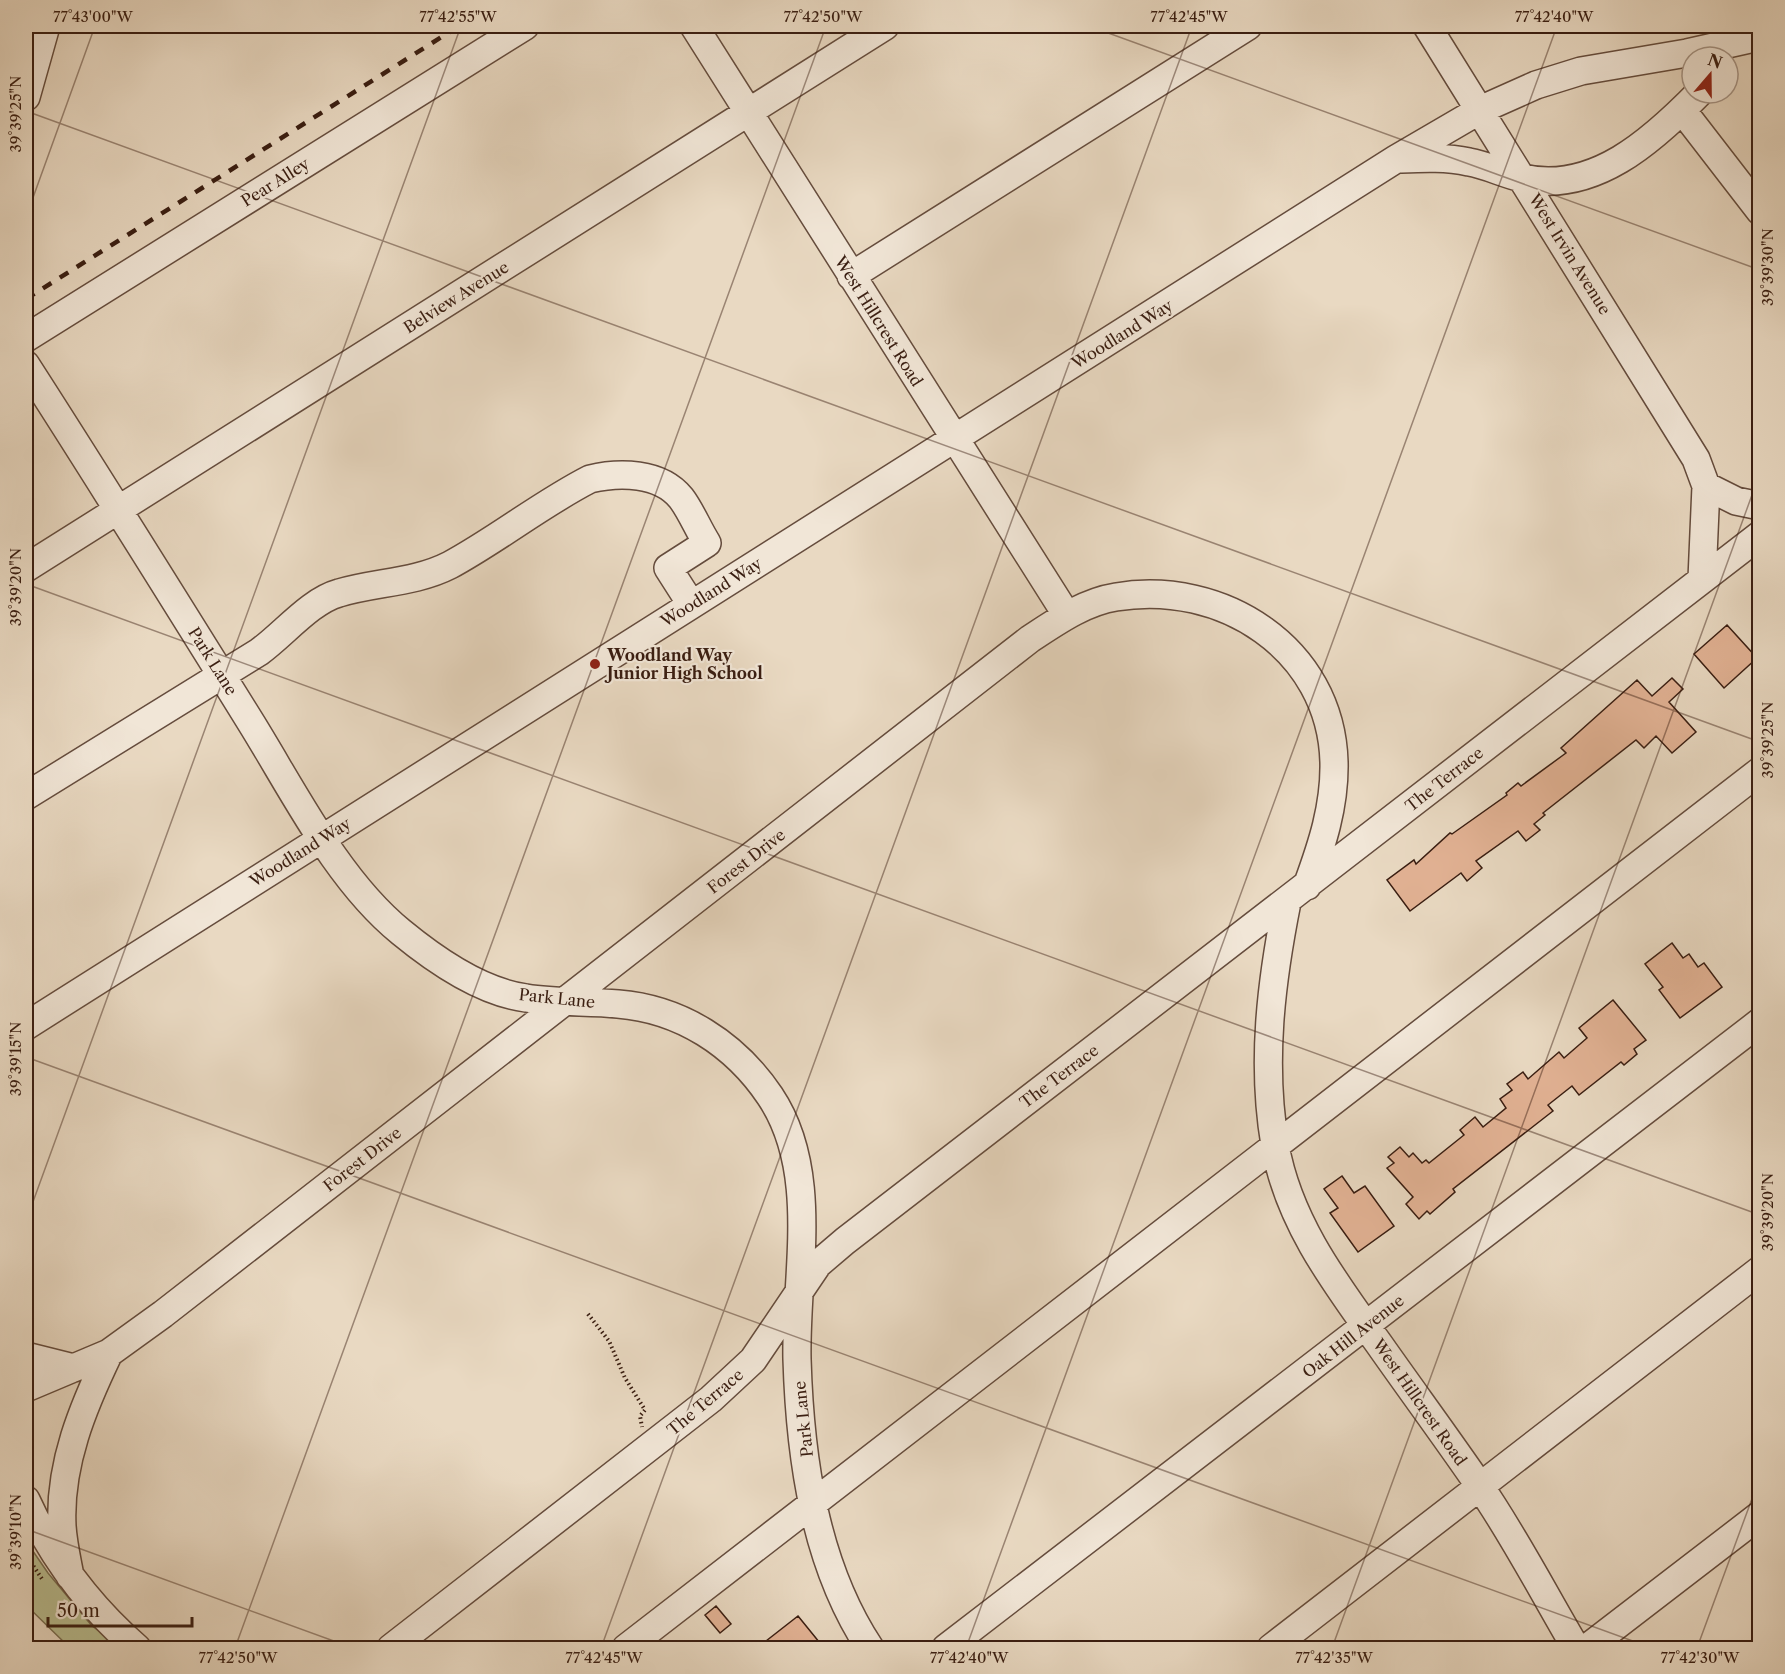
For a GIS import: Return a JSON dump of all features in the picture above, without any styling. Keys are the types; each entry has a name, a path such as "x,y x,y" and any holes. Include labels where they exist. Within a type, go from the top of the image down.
{"street":[{"path":"26,97 46,26"},
{"name":"Pear Alley","path":"26,338 525,26"},
{"name":"West Hillcrest Road","path":"694,26 1066,614"},
{"name":"Belview Avenue","path":"26,568 885,26"},
{"path":"851,276 1248,26"},
{"name":"West Irvin Avenue","path":"1427,26 1696,459 1706,486 1702,579"},
{"name":"Woodland Way","path":"26,1026 1396,159 1480,110 1536,85 1581,71 1687,53 1757,36"},
{"name":"Woodland Way","path":"1740,52 1757,36"},
{"name":"Woodland Way","path":"1396,159 1434,157 1470,162 1523,178 1557,182 1602,171 1625,157 1687,105"},
{"path":"1693,105 1760,211"},
{"name":"Park Lane","path":"26,365 323,838 365,898 400,931 442,961 478,982 522,998 624,1004 691,1023 714,1036 747,1066 773,1100 790,1137 799,1180 799,1379 813,1504 826,1559 842,1601 870,1648"},
{"path":"26,796 283,635 321,600 338,593 417,577 448,566 570,489 590,479 612,474 637,475 665,485 681,498 706,543 668,568 691,604"},
{"path":"1706,486 1736,501 1760,506"},
{"name":"The Terrace","path":"391,1648 711,1399 753,1360 818,1264 844,1241 1760,535"},
{"name":"Forest Drive","path":"26,1388 109,1353 567,1001 1021,646 1066,614 1113,597 1147,594 1175,595 1208,602 1237,613 1270,632 1295,659 1315,690 1329,724 1334,760 1333,801 1324,838 1297,894"},
{"path":"626,1648 1760,771"},
{"name":"West Hillcrest Road","path":"1297,894 1273,971 1268,1038 1269,1088 1275,1146 1293,1207 1315,1253 1480,1487 1576,1648"},
{"name":"Oak Hill Avenue","path":"946,1648 1760,1022"},
{"path":"1271,1648 1760,1270"},
{"path":"70,1576 62,1526 70,1449 84,1405 109,1353"},
{"path":"26,1356 74,1368"},
{"path":"26,1500 37,1526 70,1576 111,1626 137,1648"},
{"path":"1587,1648 1760,1515"}],"path":[{"path":"588,1314 609,1341 625,1378 644,1404 645,1410 639,1422 651,1446"}],"green space":[{"path":"26,1541 48,1573 92,1626 124,1648 70,1648 26,1605"}],"building":[{"path":"1727,625 1757,658 1724,688 1694,654"},
{"path":"1672,678 1683,689 1669,702 1696,732 1672,753 1656,736 1644,748 1636,740 1543,813 1545,815 1534,824 1540,830 1526,841 1518,831 1476,861 1482,868 1467,881 1461,873 1410,911 1387,880 1414,860 1416,864 1450,833 1452,834 1507,795 1506,793 1518,783 1521,786 1566,753 1561,748 1637,680 1652,696"},
{"path":"1672,943 1683,958 1689,954 1698,967 1704,963 1722,987 1680,1018 1659,990 1663,987 1645,964"},
{"path":"1613,1000 1646,1040 1634,1049 1637,1054 1624,1065 1621,1062 1579,1095 1572,1086 1548,1105 1553,1111 1453,1189 1455,1192 1430,1214 1427,1211 1419,1219 1406,1204 1413,1197 1387,1168 1394,1163 1388,1157 1400,1147 1409,1157 1413,1153 1422,1163 1426,1160 1429,1163 1464,1135 1460,1130 1475,1117 1483,1127 1506,1108 1500,1099 1512,1090 1507,1084 1523,1072 1528,1079 1559,1052 1564,1058 1587,1038 1579,1028"},
{"path":"1342,1176 1354,1193 1365,1186 1394,1226 1358,1252 1330,1213 1338,1208 1324,1189"},
{"path":"716,1606 731,1624 720,1633 705,1615"},
{"path":"798,1616 824,1648 757,1648"}],"railway":[{"path":"26,299 459,26"},
{"path":"26,1640 34,1648"}],"place":[{"name":"Woodland Way Junior High School","path":"595,664"}]}
